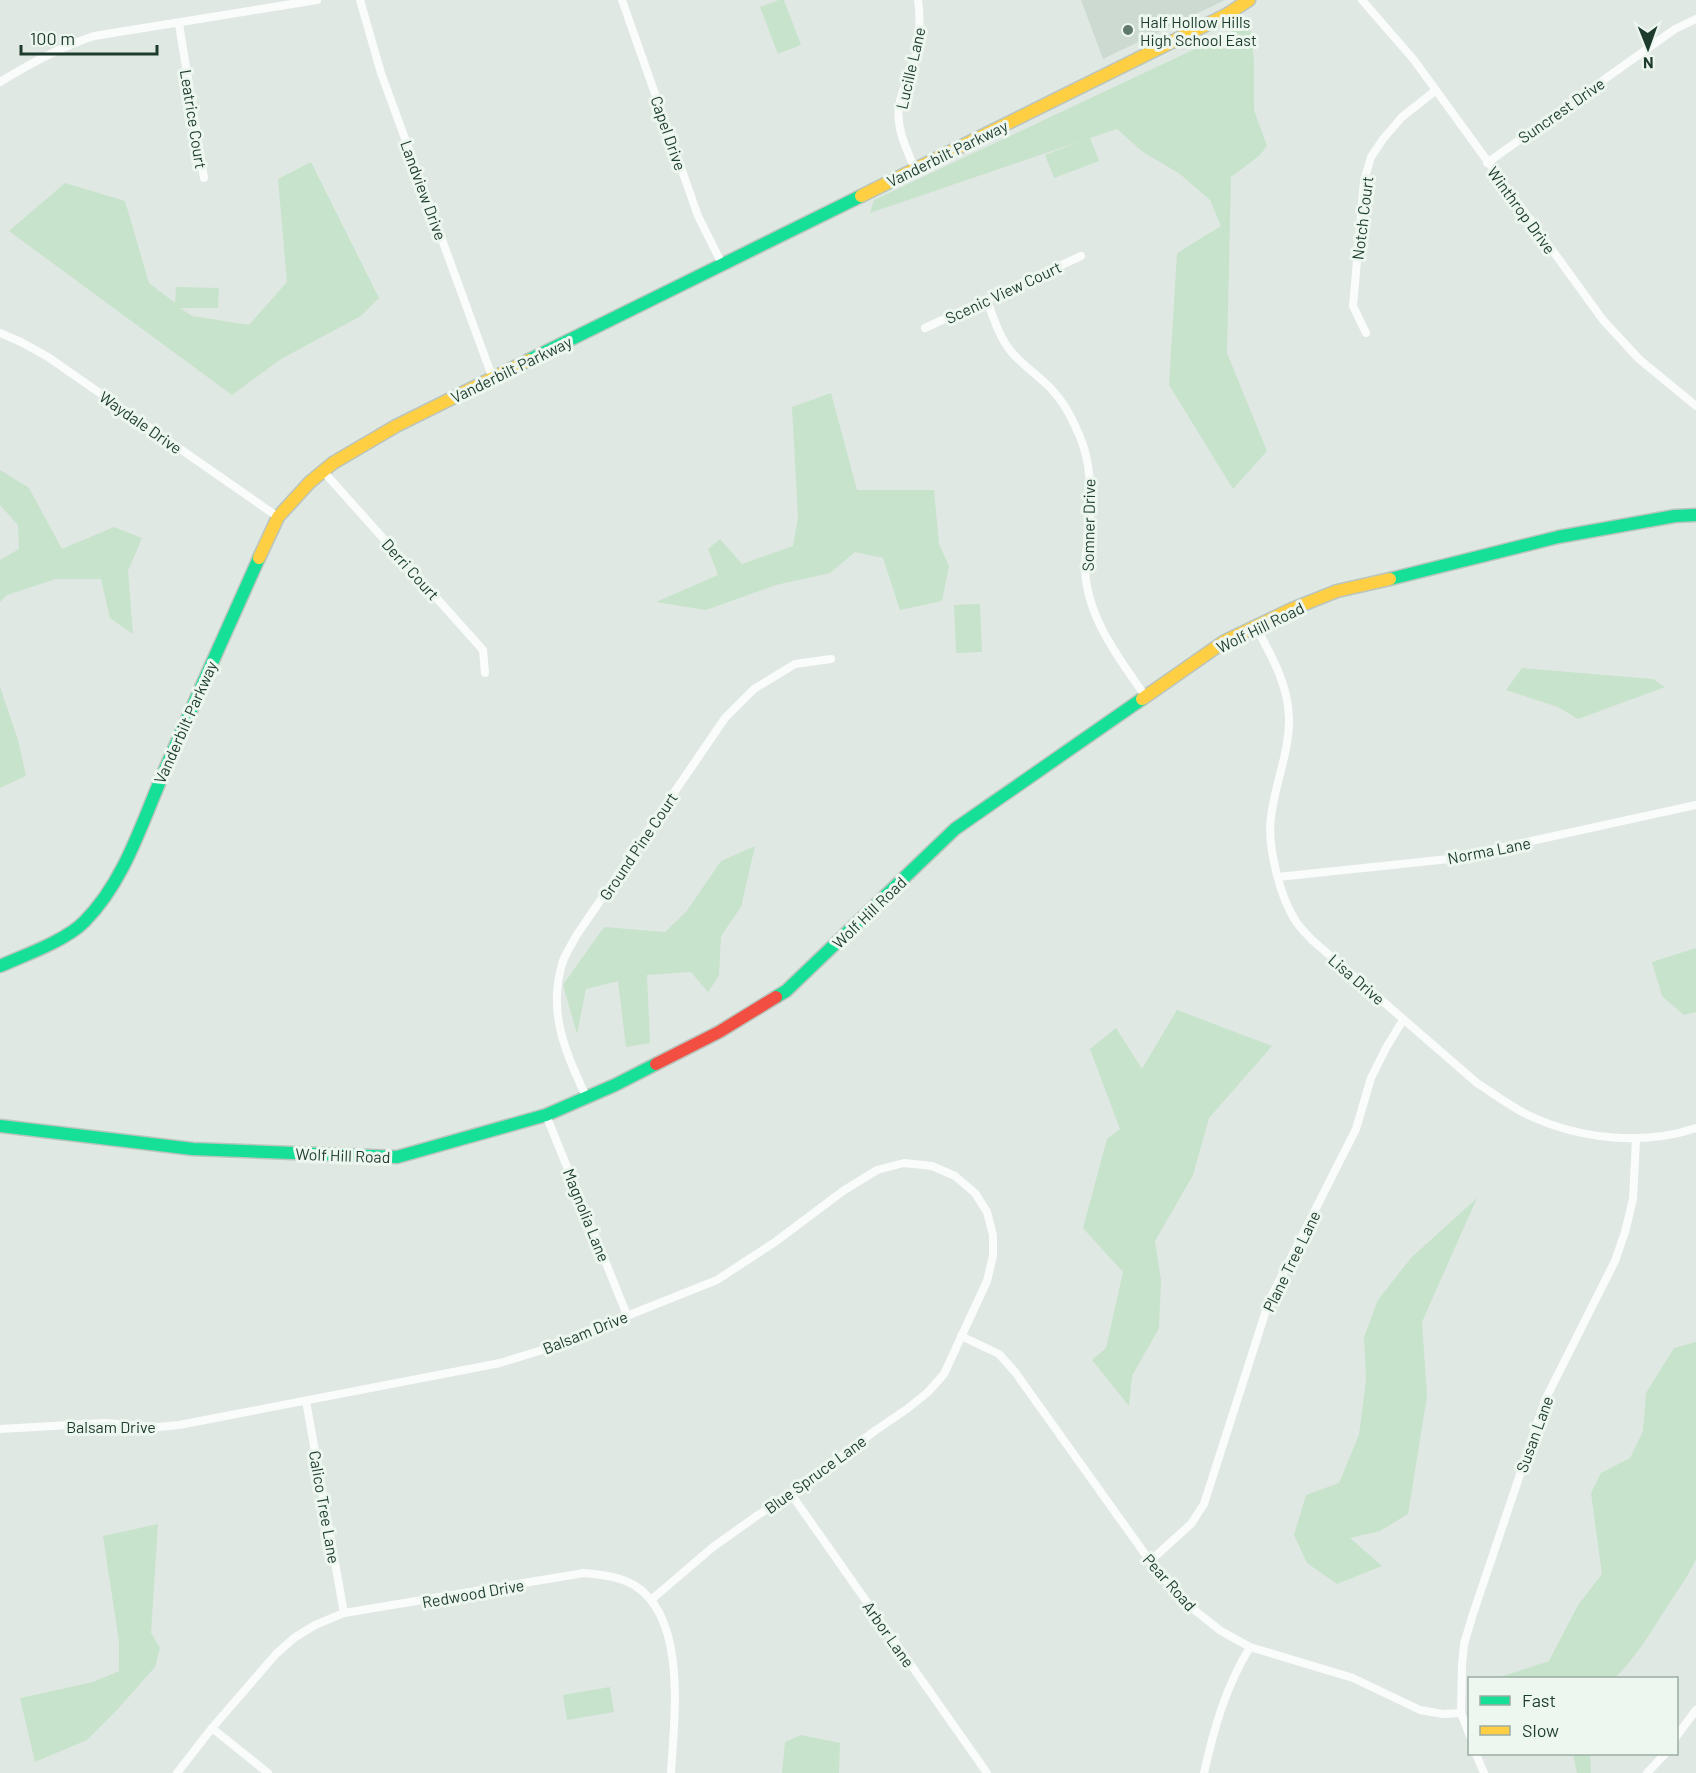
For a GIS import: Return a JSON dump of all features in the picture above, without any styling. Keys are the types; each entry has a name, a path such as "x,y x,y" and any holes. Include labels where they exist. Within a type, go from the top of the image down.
{"street":[{"path":"0,82 39,58 94,36 316,0"},
{"name":"Landview Drive","path":"360,0 381,73 493,379"},
{"name":"Capel Drive","path":"622,0 698,216 722,264"},
{"name":"Lucille Lane","path":"915,169 901,135 898,110 918,44 921,21 918,0"},
{"name":"Vanderbilt Parkway","path":"0,966 50,944 83,923 110,891 130,852 167,763 278,517 300,490 323,471 351,450 396,426 1226,15 1249,0"},
{"name":"Winthrop Drive","path":"1362,0 1414,60 1611,330 1639,359 1696,406"},
{"name":"Suncrest Drive","path":"1487,163 1675,29 1696,19"},
{"name":"Leatrice Court","path":"179,24 204,178"},
{"name":"Notch Court","path":"1366,333 1353,306 1364,181 1371,158 1383,139 1402,117 1435,91"},
{"name":"Scenic View Court","path":"925,328 1080,256"},
{"name":"Somner Drive","path":"987,300 1007,346 1024,366 1045,382 1062,400 1083,444 1091,505 1085,568 1089,598 1106,636 1145,696"},
{"name":"Waydale Drive","path":"0,333 48,357 278,517"},
{"name":"Derri Court","path":"323,471 483,650 485,673"},
{"name":"Wolf Hill Road","path":"0,1126 193,1149 397,1157 546,1115 615,1085 718,1032 786,991 955,829 1225,641 1292,609 1337,591 1433,570 1558,537 1652,520 1696,515"},
{"name":"Lisa Drive","path":"1256,627 1275,662 1284,687 1289,717 1287,745 1270,818 1271,846 1287,904 1297,923 1312,940 1477,1083 1529,1115 1562,1128 1636,1139 1668,1135 1696,1128"},
{"name":"Ground Pine Court","path":"586,1096 571,1066 556,1015 563,961 576,936 725,718 754,689 795,664 831,659"},
{"name":"Norma Lane","path":"1278,877 1449,859 1696,804"},
{"name":"Plane Tree Lane","path":"1150,1562 1191,1524 1204,1504 1269,1301 1282,1271 1352,1138 1371,1078 1403,1020"},
{"name":"Magnolia Lane","path":"546,1115 627,1315"},
{"name":"Susan Lane","path":"1468,1731 1461,1713 1464,1644 1545,1400 1615,1261 1625,1232 1633,1199 1636,1139"},
{"name":"Balsam Drive","path":"0,1429 105,1423 179,1425 500,1363 539,1351 717,1280 767,1247 843,1191 877,1170 904,1163 932,1166 956,1176 975,1193 987,1212 993,1235 993,1256 987,1281 962,1336"},
{"name":"Pear Road","path":"962,1336 999,1354 1016,1372 1150,1562 1182,1600 1221,1630 1250,1647 1353,1678 1420,1710 1443,1714 1461,1713"},
{"name":"Blue Spruce Lane","path":"651,1600 713,1547 792,1494 928,1392 944,1374 962,1336"},
{"name":"Calico Tree Lane","path":"306,1401 344,1613"},
{"name":"Arbor Lane","path":"792,1494 987,1773"},
{"name":"Redwood Drive","path":"177,1773 212,1728 276,1654 294,1638 315,1625 344,1613 584,1573 613,1576 634,1586 651,1600 662,1620 670,1647 675,1704 671,1773"},
{"path":"1204,1773 1213,1731 1227,1692 1250,1647"},
{"path":"1678,1736 1696,1710"},
{"path":"212,1728 268,1773"},
{"path":"1476,1755 1484,1773"},
{"path":"1647,1773 1664,1755"}],"shaded area":[{"name":"Half Hollow Hills High School East","path":"1081,0 1225,0 1103,59"}],"green space":[{"path":"784,0 801,45 778,54 760,7"},
{"path":"1250,23 1254,61 1254,110 1267,146 1259,156 1231,177 1227,353 1267,451 1233,489 1169,385 1177,253 1221,226 1210,200 1180,174 1143,152 1117,129 1090,138 1099,161 1054,178 1045,155 1081,141 870,213 874,200"},
{"path":"311,162 379,298 361,316 281,359 232,395 9,231 65,183 125,201 149,283 175,303 176,287 219,288 218,308 180,308 192,316 249,325 287,282 278,179"},
{"path":"831,393 857,490 934,490 939,544 949,566 942,601 900,610 883,558 855,552 830,573 776,585 706,610 656,602 718,575 708,549 720,539 742,564 793,546 798,517 792,407"},
{"path":"0,470 29,488 62,549 114,527 142,538 128,571 133,634 110,618 101,579 56,579 7,595 0,602 0,560 19,549 18,525 0,505"},
{"path":"980,604 982,652 956,653 954,605"},
{"path":"1522,668 1653,679 1665,687 1578,719 1558,707 1506,690"},
{"path":"0,687 18,740 26,776 0,788"},
{"path":"755,846 741,907 721,936 719,976 708,992 691,972 647,975 650,1043 626,1047 618,981 586,989 577,1034 563,985 604,927 665,932 686,912 721,861"},
{"path":"1696,948 1696,1012 1684,1015 1662,996 1652,962"},
{"path":"1177,1010 1272,1046 1209,1118 1193,1175 1155,1241 1161,1280 1159,1328 1132,1376 1129,1406 1092,1360 1106,1348 1123,1272 1083,1228 1107,1139 1120,1129 1090,1049 1116,1028 1142,1069"},
{"path":"1477,1198 1422,1322 1427,1396 1408,1514 1380,1531 1350,1538 1382,1566 1337,1584 1307,1563 1294,1535 1306,1495 1339,1483 1359,1435 1366,1380 1364,1337 1378,1300 1411,1258"},
{"path":"1696,1342 1696,1559 1686,1578 1643,1644 1616,1677 1500,1677 1549,1661 1578,1605 1602,1574 1591,1493 1601,1473 1630,1458 1643,1431 1646,1393 1674,1348"},
{"path":"158,1524 151,1633 160,1648 155,1667 87,1740 35,1762 20,1698 93,1682 119,1671 119,1642 103,1536"},
{"path":"610,1687 614,1712 567,1720 563,1695"},
{"path":"801,1735 840,1743 839,1773 782,1773 785,1742"},
{"path":"1573,1755 1590,1755 1591,1773 1577,1773"}],"traffic: fast":[{"path":"529,360 861,196"},
{"path":"1390,579 1558,537 1675,516 1696,515"},
{"path":"0,966 44,947 76,929 98,906 110,889 130,852 259,558"},
{"path":"776,997 786,991 955,829 1142,699"},
{"path":"0,1126 193,1149 397,1157 546,1115 615,1085 656,1064"}],"traffic: slow":[{"path":"861,196 1226,15 1249,0"},
{"path":"259,558 278,517 310,482 333,463 396,426 529,360"},
{"path":"1142,699 1225,641 1292,609 1337,591 1390,579"}],"traffic: jam":[{"path":"656,1064 719,1032 776,997"}],"place":[{"name":"Half Hollow Hills High School East","path":"1128,30"}]}
